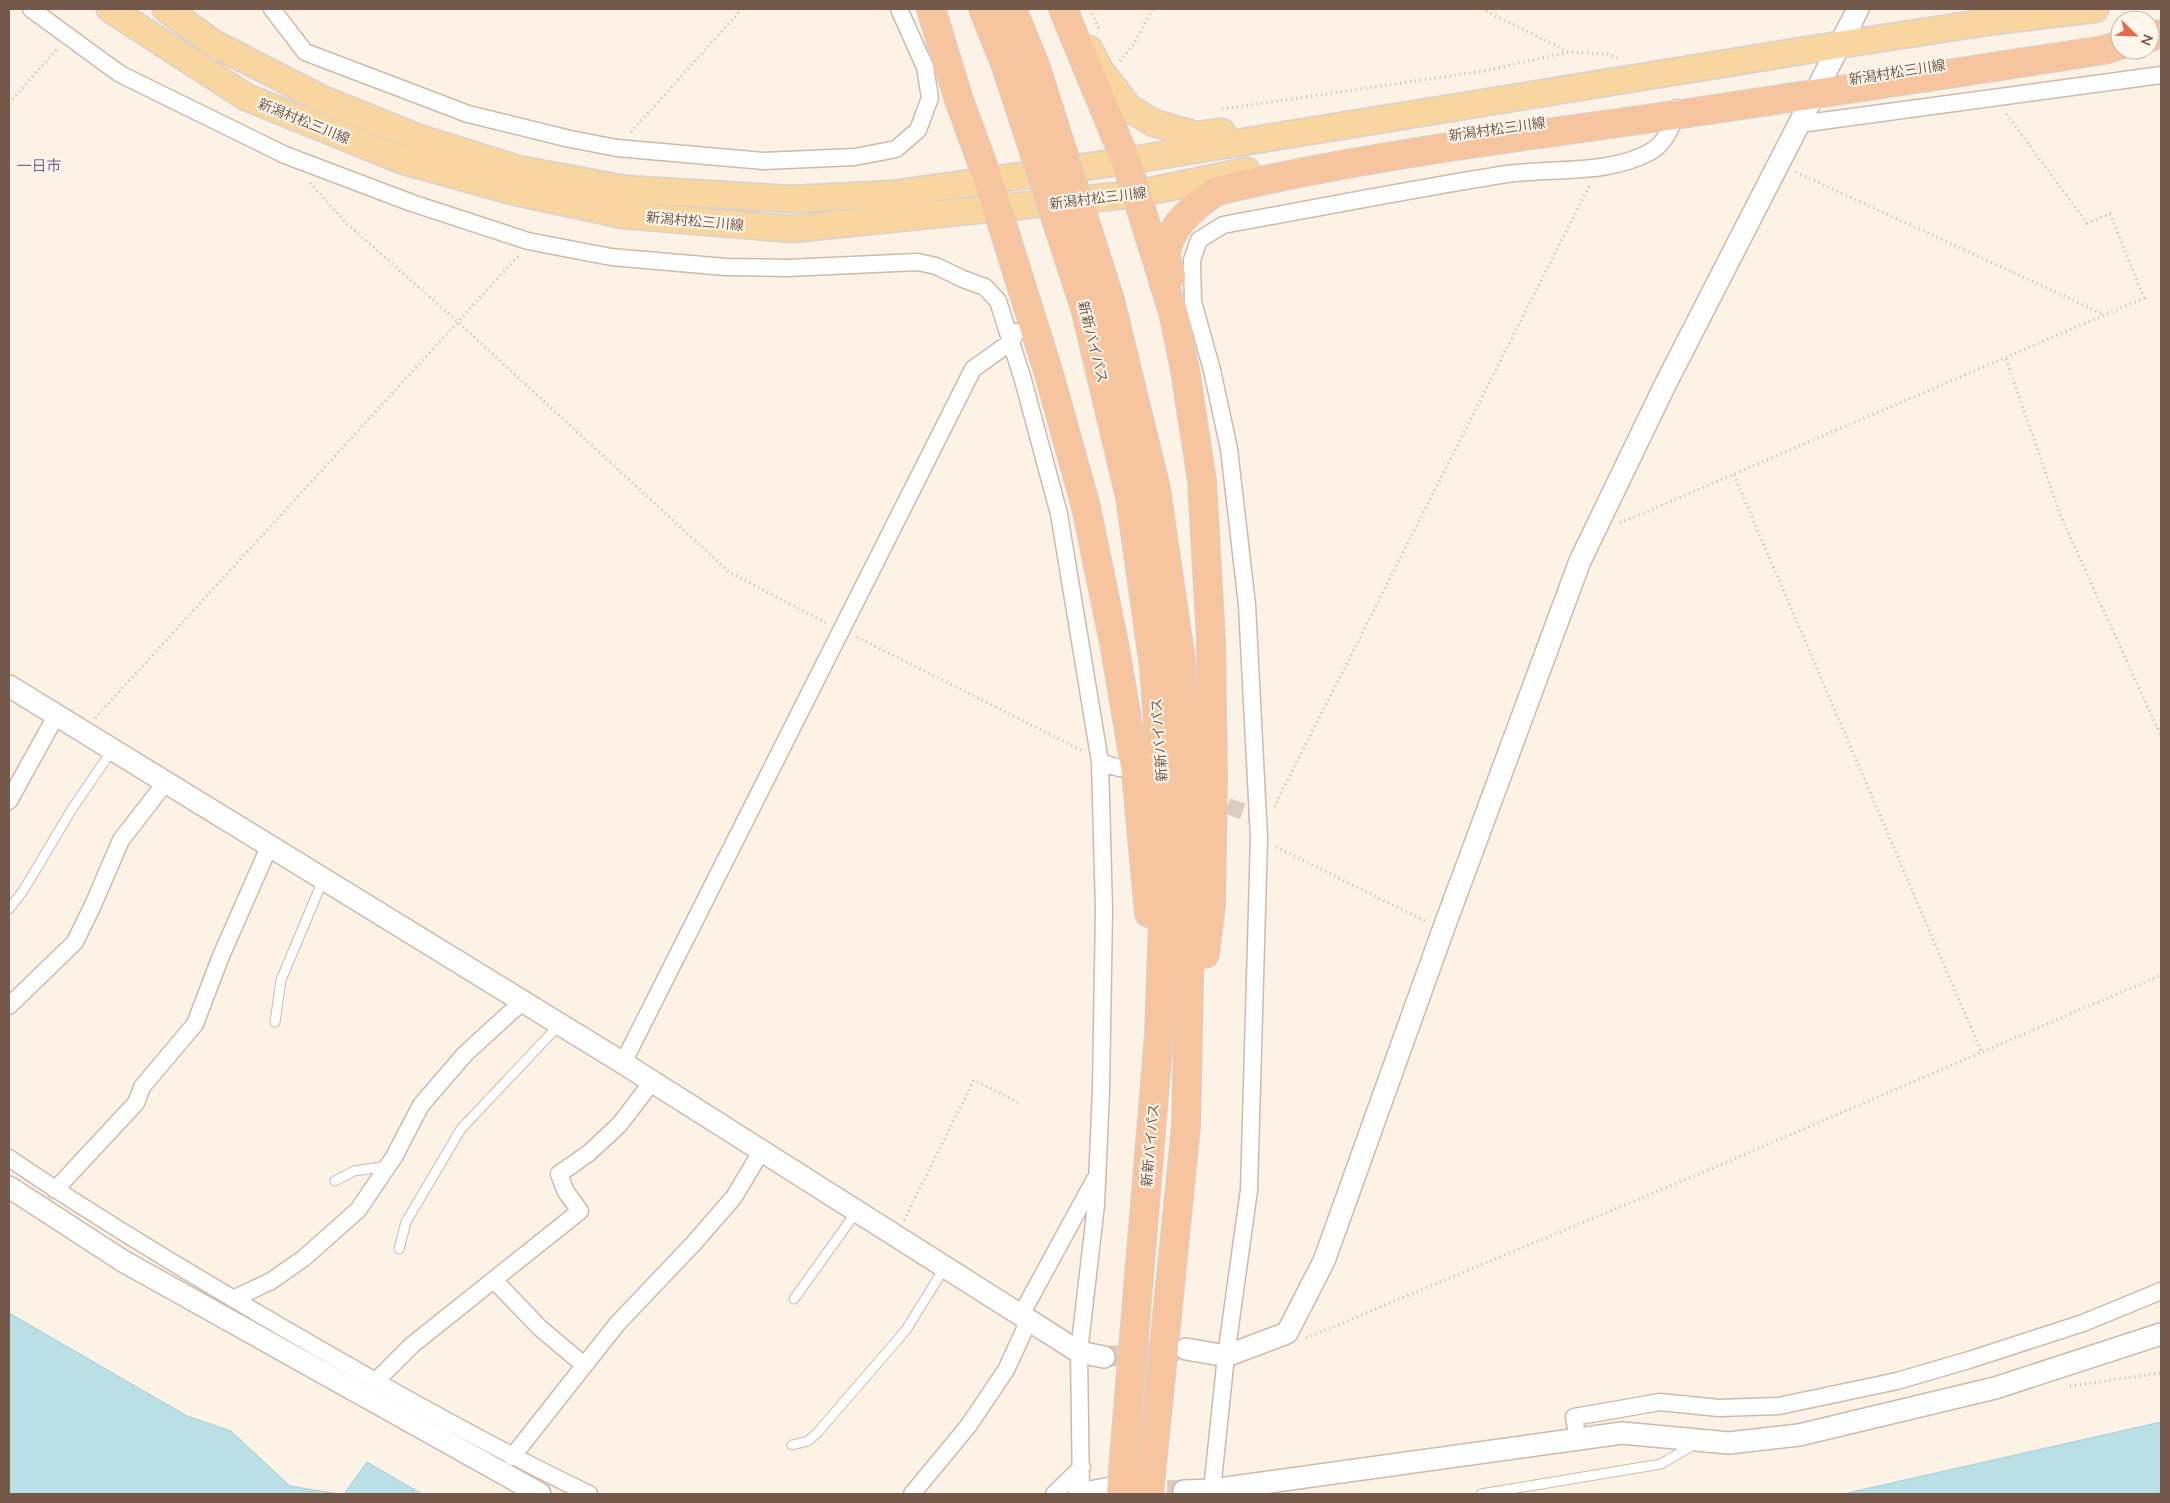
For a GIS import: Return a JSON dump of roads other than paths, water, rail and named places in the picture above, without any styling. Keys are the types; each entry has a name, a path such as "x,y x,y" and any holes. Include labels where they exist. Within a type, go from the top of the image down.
{"highway":[{"path":"931,9 959,100 988,179 1049,374 1086,507 1136,772 1160,1035"},
{"name":"新新バイパス","path":"983,9 1098,304 1130,497 1154,667 1166,833 1160,1035 1116,1491"},
{"name":"新新バイパス","path":"1012,9 1035,65 1098,304 1156,489 1181,661 1192,831 1186,1127 1149,1494"},
{"path":"1063,9 1126,161 1173,312 1202,481 1211,640 1213,778 1211,905 1186,1127"},
{"path":"1182,360 1187,306 1166,254 1172,236 1183,218 1198,202 1217,191 1366,162 1677,110 2110,48"}],"main road":[{"name":"新潟村松三川線","path":"110,9 246,97 404,160 512,191 623,215 792,229 997,210 1136,194 1308,159 1461,134 1677,110"},
{"name":"新潟村松三川線","path":"166,9 213,43 322,99 416,137 518,169 625,189 791,199 892,194 1126,161 1838,45 1996,15 2095,9"},
{"path":"1067,9 1100,70 1129,108 1154,123 1196,135 1276,126 1340,115 1361,123"},
{"name":"新潟村松三川線","path":"1818,89 2001,54 2110,39"}],"street":[{"path":"31,9 120,74 285,155 412,203 528,241 611,257 726,268 787,268 918,262 936,266 963,280 985,287 998,301 1012,341 1059,514 1100,762 1104,910 1098,1175 1079,1352 1082,1467 1080,1494 1116,1491"},
{"path":"272,9 305,52 468,114 570,139 617,148 764,161 855,157 896,149 918,130 930,98 925,68 899,9"},
{"path":"1186,1349 1226,1356 1287,1333 1324,1261 1553,631 1592,535 1665,385 1858,9"},
{"path":"1800,124 2161,76"},
{"path":"930,98 959,100"},
{"path":"1212,1490 1226,1356 1249,1190 1259,838 1247,605 1229,449 1212,370 1187,306 1192,260 1199,240 1223,225 1502,175 1599,166 1632,159 1651,151 1666,138 1677,110"},
{"path":"623,1063 973,369 1012,341 1028,309"},
{"path":"9,686 623,1063 1079,1352 1104,1357"},
{"path":"9,801 57,714"},
{"path":"1100,762 1119,768"},
{"path":"9,1006 75,942 121,840 166,782"},
{"path":"1253,814 1259,838"},
{"path":"55,1190 136,1103 142,1088 195,1024 221,956 269,847"},
{"path":"233,1298 271,1281 304,1258 358,1210 388,1166 421,1105 465,1054 522,1001"},
{"path":"375,1382 412,1345 580,1211 566,1192 559,1174 589,1153 620,1124 652,1082"},
{"path":"512,1457 633,1306 694,1243 734,1197 762,1150"},
{"path":"9,1158 55,1190 375,1382 512,1457 589,1494"},
{"path":"912,1494 969,1425 1006,1370 1025,1317 1098,1175"},
{"path":"9,1187 123,1261 540,1494"},
{"path":"494,1280 540,1328 584,1365"},
{"path":"1578,1440 1574,1417 1660,1402 1719,1408 1779,1406 1888,1382 1969,1360 2083,1323 2161,1291"},
{"path":"1184,1491 1212,1490 1622,1433 1729,1443 1799,1435 1995,1388 2161,1334"},
{"path":"1054,1494 1082,1467"}],"lane":[{"path":"9,910 23,891 72,809 113,749"},
{"path":"275,1022 281,980 323,880"},
{"path":"399,1249 406,1222 461,1129 560,1024"},
{"path":"335,1181 354,1171 388,1166"},
{"path":"794,1300 857,1211"},
{"path":"792,1445 808,1441 818,1432 883,1358 906,1330 945,1266"},
{"path":"1481,1494 1661,1464 1701,1440"}],"water":[{"path":"9,1313 187,1416 231,1431 290,1486 339,1494 9,1494"},
{"path":"2161,1422 2161,1492 2151,1494 1843,1494"},
{"path":"367,1462 422,1494 344,1494"}],"tunnel":[{"path":"1205,798 1253,815"},
{"path":"1104,1357 1178,1350"},
{"path":"1135,1489 1184,1491"}],"district":[{"name":"一日市","path":"39,165"}]}
